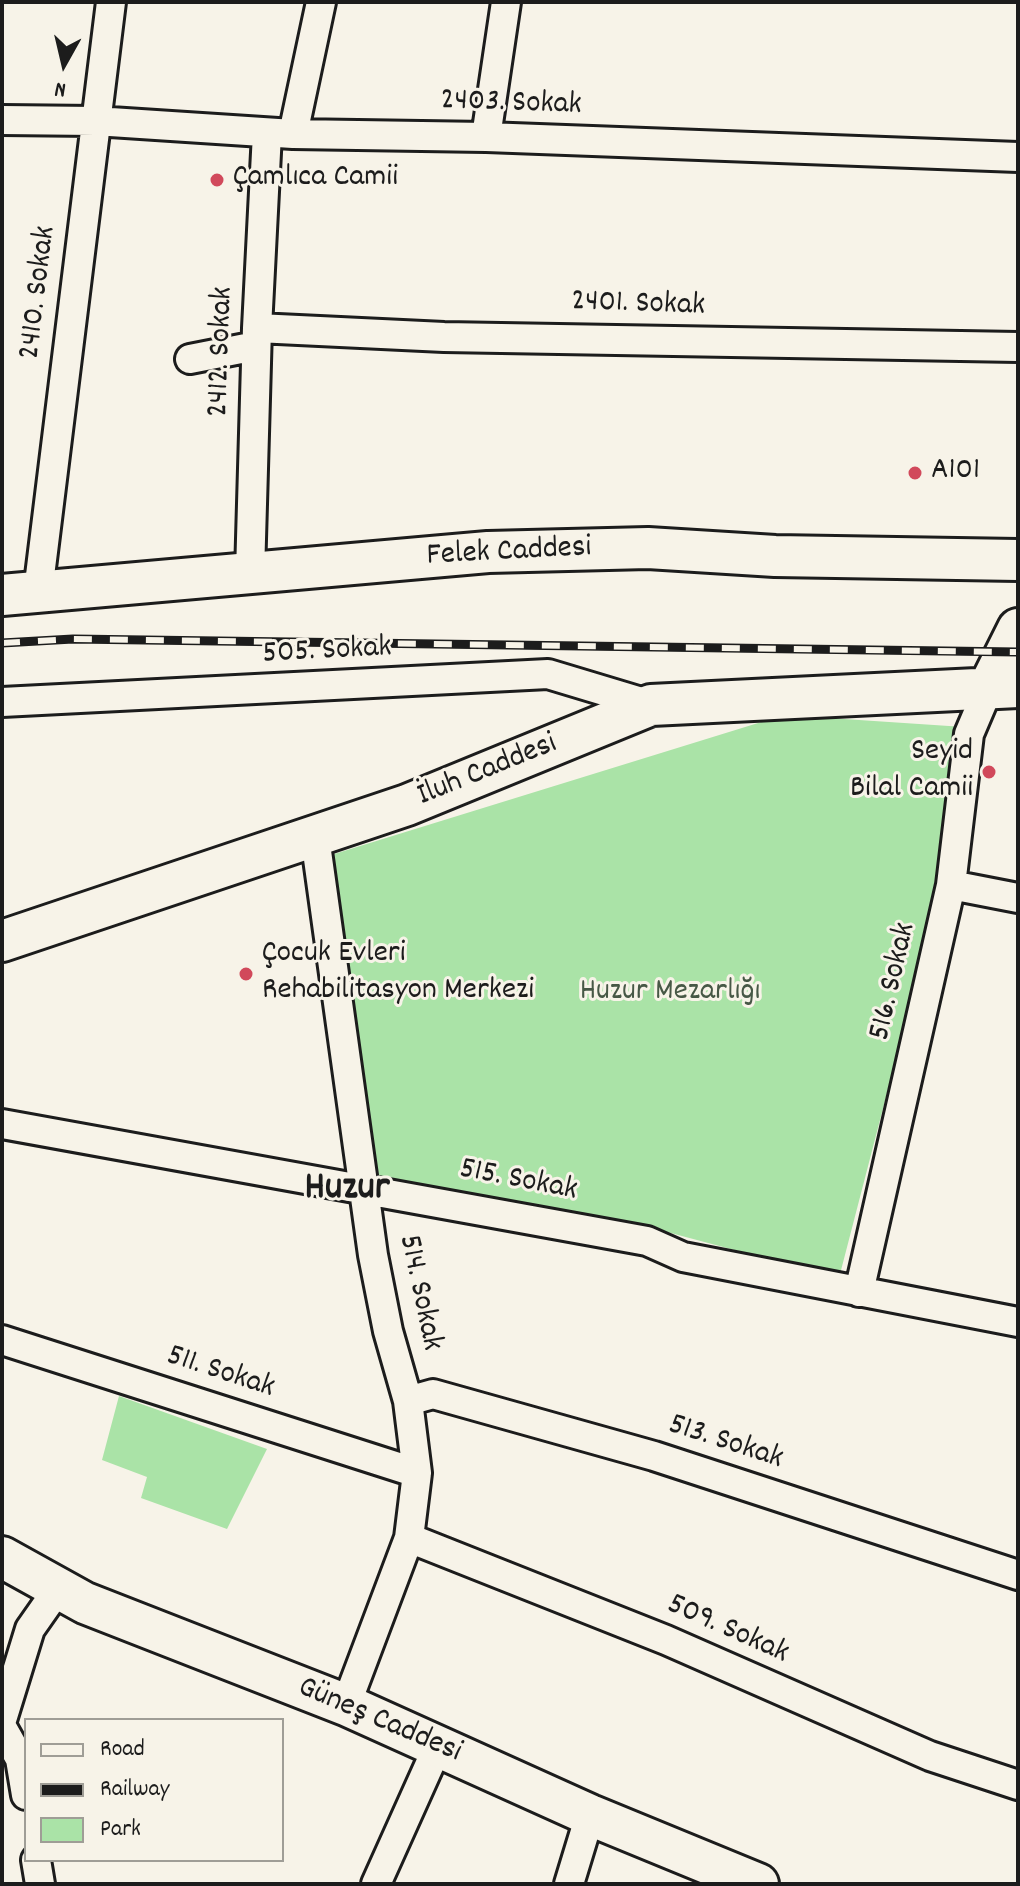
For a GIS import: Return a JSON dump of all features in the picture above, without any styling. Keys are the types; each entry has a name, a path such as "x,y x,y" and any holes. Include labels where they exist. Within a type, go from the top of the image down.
{"street":[{"name":"2410. Sokak","path":"20,594 111,2"},
{"name":"2412. Sokak","path":"250,574 257,337 280,134 321,2"},
{"path":"486,137 506,2"},
{"name":"2403. Sokak","path":"2,120 95,121 280,134 486,137 1018,157"},
{"name":"2401. Sokak","path":"190,359 257,337 444,337 1018,347"},
{"name":"Felek Caddesi","path":"20,594 488,552 648,548 775,556 1018,560"},
{"path":"1004,687 1018,629"},
{"name":"505. Sokak","path":"2,702 548,674 651,705"},
{"name":"İluh Caddesi","path":"2,941 407,805 651,705 1004,687"},
{"name":"516. Sokak","path":"859,1292 951,885 969,734 1004,687"},
{"name":"514. Sokak","path":"315,837 363,1187 388,1331 408,1401 417,1473 409,1538 346,1705"},
{"path":"951,885 1018,898"},
{"name":"515. Sokak","path":"2,1124 363,1187 647,1241 683,1257 1018,1322"},
{"name":"511. Sokak","path":"2,1340 417,1473"},
{"name":"513. Sokak","path":"408,1401 433,1394 654,1456 1018,1575"},
{"name":"509. Sokak","path":"409,1538 666,1640 930,1756 1018,1785"},
{"name":"Güneş Caddesi","path":"2,1557 85,1603 346,1705 590,1815 751,1883"},
{"path":"24,1783 20,1759 3,1730 30,1629 58,1589"},
{"path":"2,1630 30,1629"},
{"path":"376,1884 438,1746"},
{"path":"569,1884 590,1815"},
{"path":"36,1862 40,1884"}],"green space":[{"name":"Huzur Mezarlığı","path":"784,715 964,727 942,881 839,1278 667,1232 377,1178 331,855"},
{"path":"119,1396 267,1449 227,1529 141,1498 147,1477 102,1460"}],"railway":[{"path":"2,643 73,639 1018,652"}],"place":[{"name":"Çamlıca Camii","path":"217,180"},
{"name":"A101","path":"915,473"},
{"name":"Seyid Bilal Camii","path":"989,772"},
{"name":"Çocuk Evleri Rehabilitasyon Merkezi","path":"246,974"}],"district":[{"name":"Huzur","path":"347,1192"}]}
